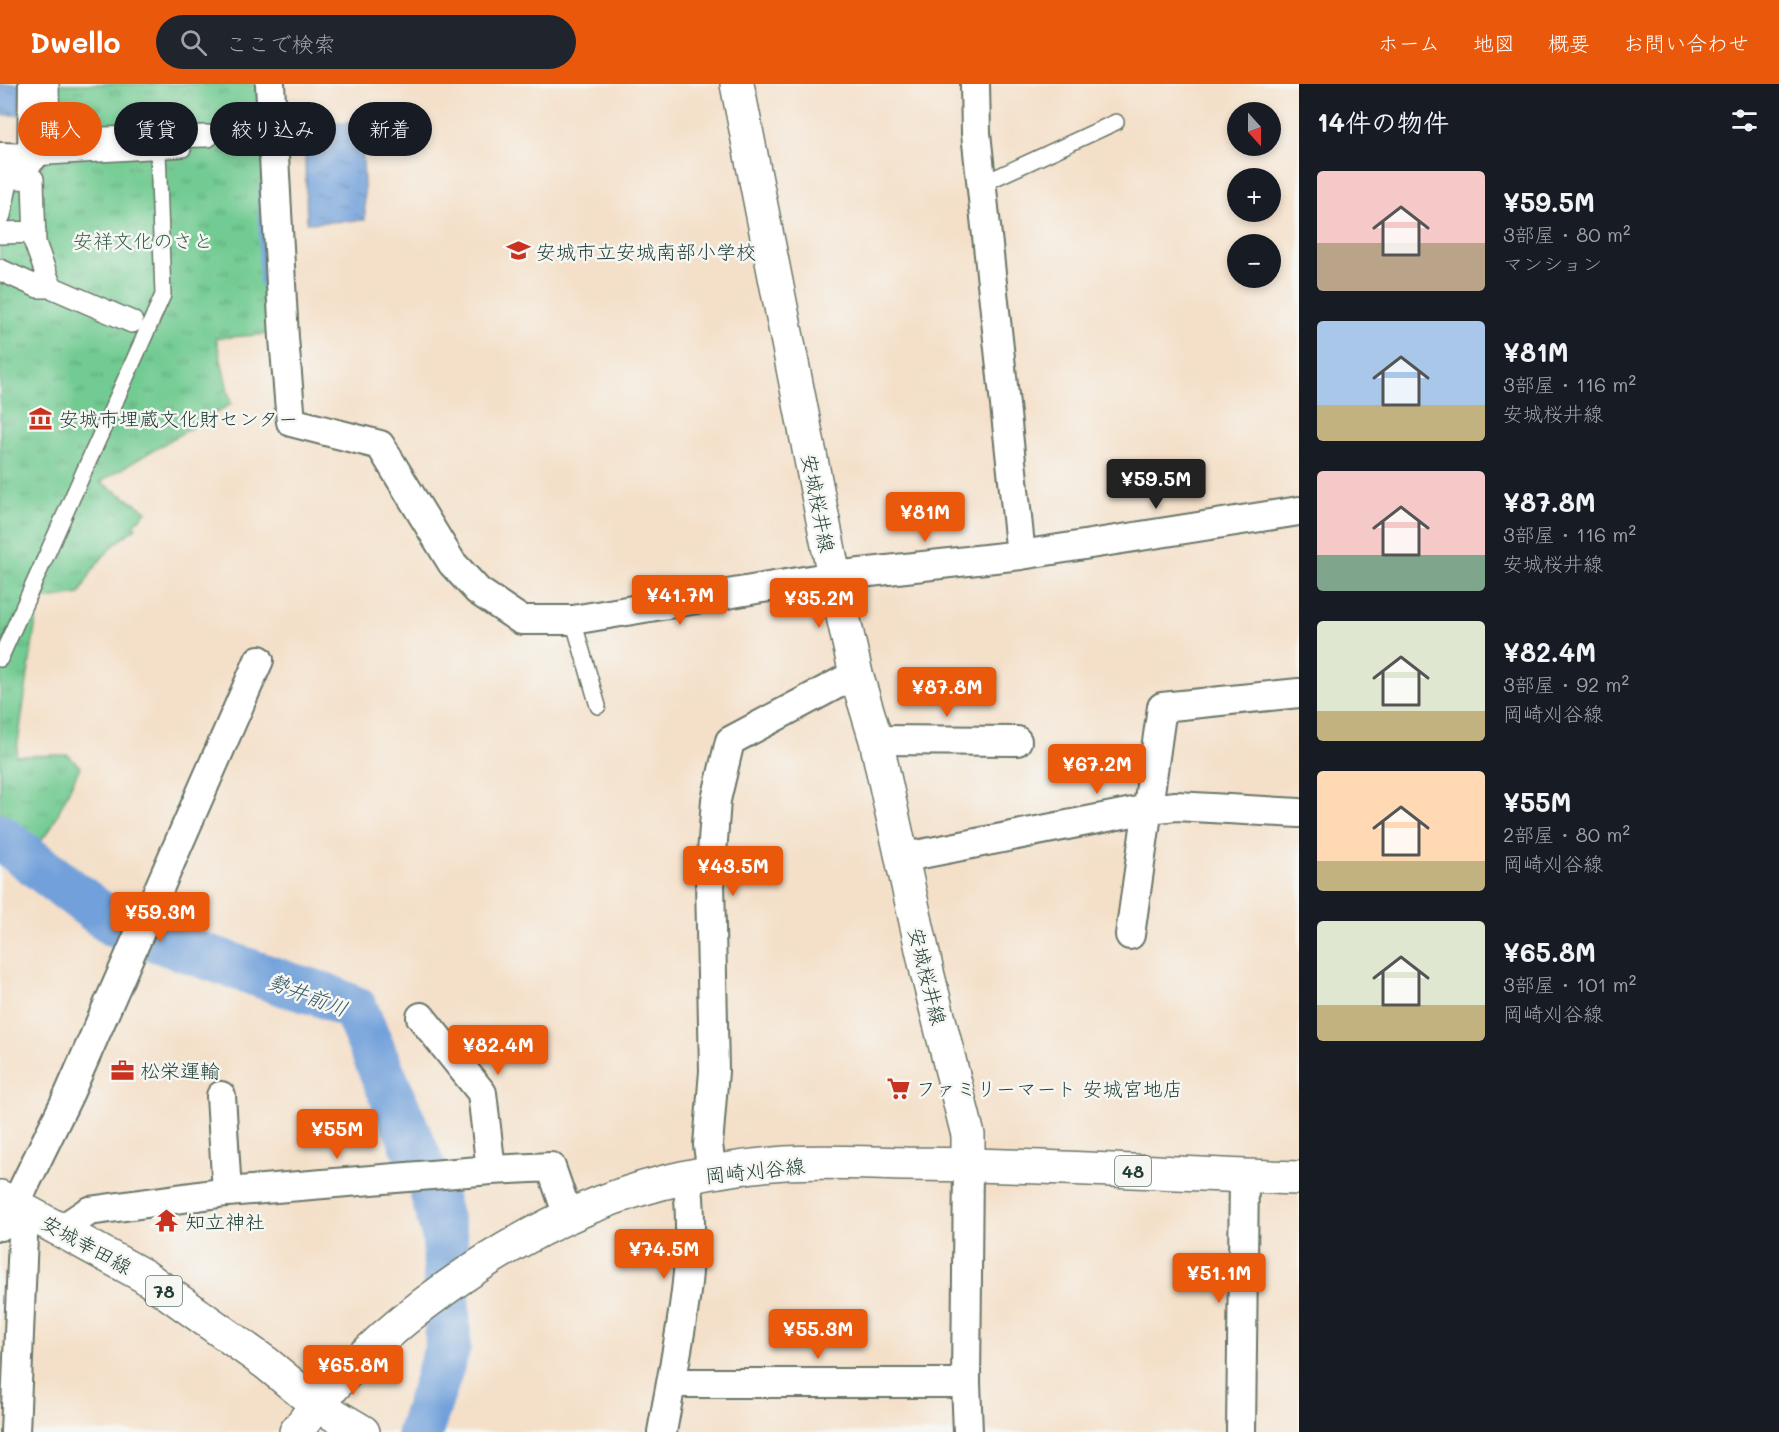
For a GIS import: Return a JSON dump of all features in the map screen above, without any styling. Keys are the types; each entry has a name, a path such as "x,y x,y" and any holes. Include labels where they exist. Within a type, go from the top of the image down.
{"main road":[{"name":"安城桜井線","path":"737,84 834,576 855,674 876,740 900,858 968,1135 968,1164"},
{"name":"岡崎刈谷線","path":"296,1432 316,1404 417,1309 484,1261 568,1216 623,1196 699,1175 784,1163 968,1164 1299,1178"},
{"name":"安城幸田線","path":"5,1209 62,1229 144,1276 266,1363 316,1404 363,1432"}],"street":[{"path":"3,170 33,158 33,84"},
{"path":"48,84 49,139 208,136"},
{"path":"270,84 291,422 380,445 452,562 478,591 521,620 573,620 834,576 1021,555 1299,511"},
{"path":"975,84 976,133 1021,555"},
{"path":"0,215 3,170"},
{"path":"3,170 33,179 35,243 51,287"},
{"path":"0,233 35,232"},
{"path":"0,270 38,287 51,287 132,322"},
{"path":"15,1432 22,1236 5,1209 69,1094 259,660"},
{"path":"662,1432 682,1326 690,1255 690,1204 708,1145 714,1071 710,881 716,800 730,741 855,674"},
{"path":"1130,935 1162,707 1299,693"},
{"path":"876,740 1017,741"},
{"path":"900,858 1148,808 1176,806 1299,813"},
{"path":"421,1017 482,1093 491,1170"},
{"path":"221,1096 227,1192"},
{"path":"968,1164 966,1383 968,1432"},
{"path":"62,1229 89,1211 227,1192 551,1167 568,1216"},
{"path":"1241,1432 1244,1176"},
{"path":"671,1383 966,1383"}],"lane":[{"path":"982,184 1116,122"},
{"path":"33,158 114,153"},
{"path":"0,659 163,295 159,156"},
{"path":"573,620 598,706"}],"green space":[{"name":"安祥文化のさと","path":"41,84 261,84 262,102 210,102 210,156 264,156 271,334 216,338 231,404 100,482 147,511 134,524 136,528 103,556 90,574 80,594 39,600 16,756 68,755 80,767 51,828 34,849 0,825 0,183 41,174 43,156 102,156 102,102 42,102"}],"water":[{"path":"0,84 20,84 18,115 0,115"},
{"path":"336,123 348,123 348,156 363,156 365,220 307,223 305,156 336,156"}],"waterway":[{"path":"262,191 263,282"},
{"name":"勢井前川","path":"0,837 115,925 324,995 355,1009 431,1187 445,1238 448,1346 420,1432"}],"place":[{"name":"安城市立安城南部小学校","path":"518,251"},
{"name":"安城市埋蔵文化財センター","path":"41,418"},
{"name":"松栄運輸","path":"122,1070"},
{"name":"ファミリーマート 安城宮地店","path":"898,1088"},
{"name":"知立神社","path":"167,1221"}]}
